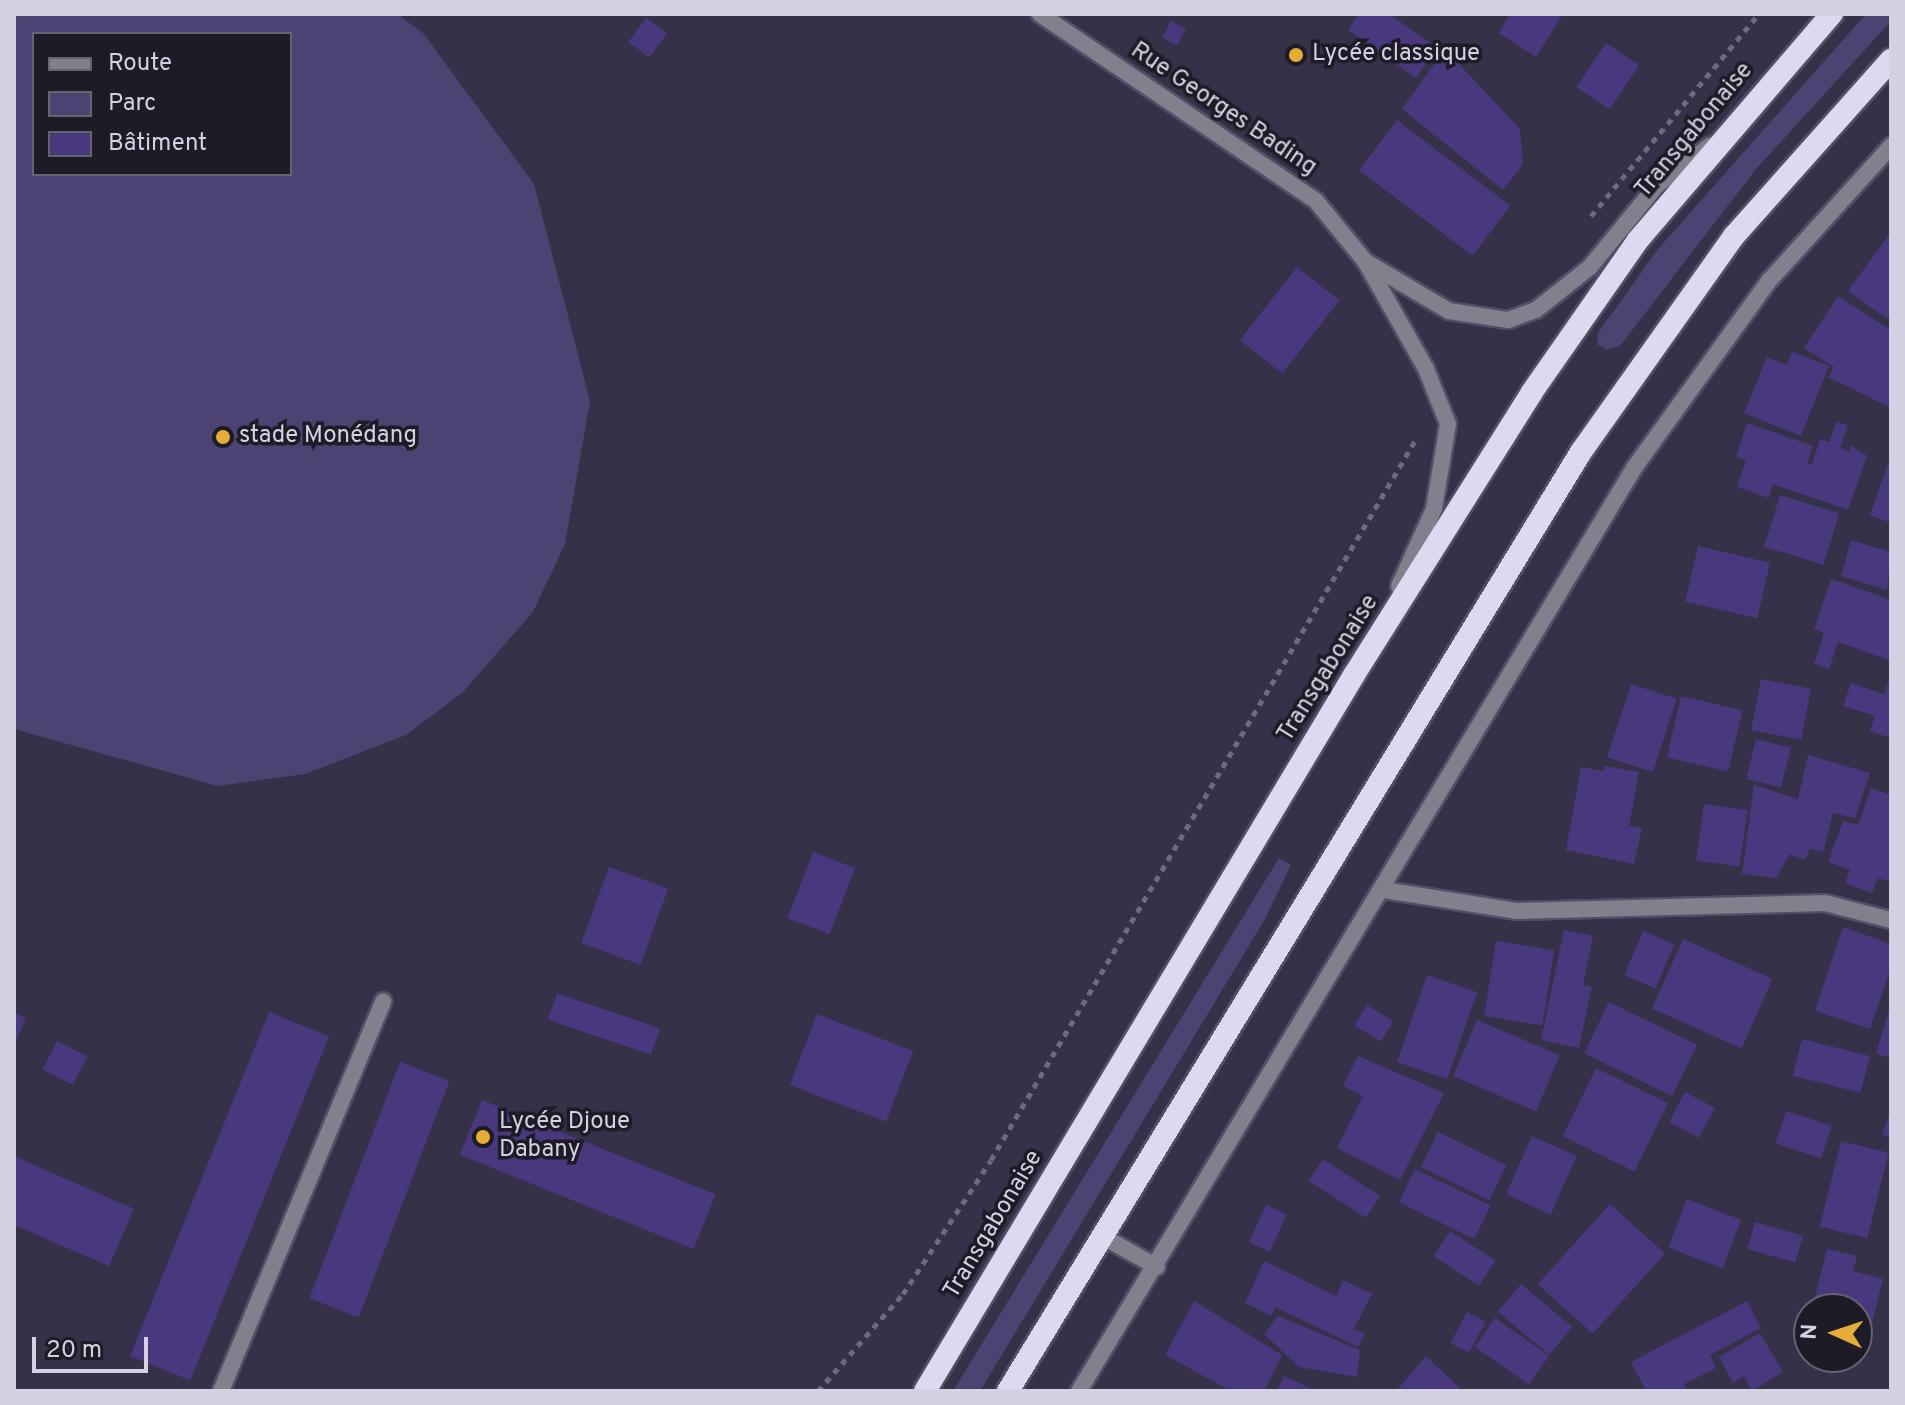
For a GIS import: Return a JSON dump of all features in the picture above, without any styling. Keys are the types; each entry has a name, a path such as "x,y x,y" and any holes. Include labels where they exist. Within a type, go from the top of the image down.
{"highway":[{"name":"Transgabonaise","path":"925,1391 1354,675 1600,291 1718,140 1832,14"},
{"path":"1008,1391 1651,347 1734,236 1891,60"}],"street":[{"name":"Rue Georges Bading","path":"1040,14 1316,201 1365,261"},
{"path":"1365,261 1449,311 1508,320 1536,310 1590,267 1657,185 1718,140"},
{"path":"1079,1391 1384,890 1554,598 1698,373 1769,281 1891,146"},
{"path":"1354,675 1434,509 1448,442 1441,400 1365,261"},
{"path":"1384,890 1516,911 1825,903 1891,920"},
{"path":"221,1391 383,1001"},
{"path":"1102,1236 1157,1267"}],"path":[{"path":"1582,229 1759,14"},
{"path":"818,1391 903,1294 991,1160 1441,400"}],"green space":[{"path":"14,14 397,14 423,33 534,184 590,401 565,544 533,612 462,693 406,735 305,774 218,786 14,729"},
{"path":"1866,14 1891,14 1891,21 1756,169 1620,346 1606,350 1597,344 1598,333 1658,249"},
{"path":"1279,858 1291,865 1265,919 980,1391 953,1391"}],"building":[{"path":"1359,14 1389,14 1437,48 1416,78 1348,30"},
{"path":"1510,14 1563,14 1536,57 1499,33"},
{"path":"646,18 667,33 649,58 628,42"},
{"path":"1171,21 1186,29 1177,46 1162,38"},
{"path":"1606,43 1639,65 1610,109 1576,87"},
{"path":"1445,49 1520,129 1523,164 1503,190 1402,109"},
{"path":"1397,120 1510,205 1472,256 1359,170"},
{"path":"1891,232 1891,313 1887,319 1848,291"},
{"path":"1297,267 1340,300 1282,374 1240,340"},
{"path":"1838,296 1891,330 1891,408 1828,377 1834,367 1804,348"},
{"path":"1792,352 1829,366 1801,436 1744,413 1767,357 1787,365"},
{"path":"1836,422 1848,425 1840,448 1850,452 1851,445 1867,456 1848,510 1773,484 1769,498 1737,487 1746,460 1736,457 1747,423 1813,446 1807,463 1812,465 1820,439 1829,442"},
{"path":"1891,455 1891,523 1870,515"},
{"path":"1780,495 1839,513 1824,565 1764,547"},
{"path":"1851,540 1891,552 1887,590 1841,576"},
{"path":"1698,546 1770,563 1757,618 1685,602"},
{"path":"1831,579 1891,600 1891,661 1838,642 1829,669 1814,664 1824,633 1814,629"},
{"path":"1891,674 1891,738 1870,731 1875,716 1843,706 1851,683 1884,694"},
{"path":"1761,679 1811,689 1801,740 1751,730"},
{"path":"1631,684 1677,699 1653,772 1607,757"},
{"path":"1681,696 1742,710 1728,772 1667,757"},
{"path":"1756,739 1791,748 1781,787 1746,779"},
{"path":"1808,755 1870,773 1855,818 1833,813 1823,852 1810,849 1805,860 1790,854 1776,878 1742,874 1754,785 1798,799"},
{"path":"1605,766 1639,772 1629,826 1642,828 1634,864 1566,850 1581,767 1603,771"},
{"path":"1871,788 1891,795 1891,882 1878,878 1872,893 1845,883 1850,870 1828,862 1843,821 1858,825"},
{"path":"1704,804 1748,810 1740,867 1696,860"},
{"path":"813,852 855,868 830,934 788,918"},
{"path":"609,867 668,889 640,965 581,943"},
{"path":"1843,927 1891,944 1891,967 1870,1029 1815,1011"},
{"path":"1564,930 1593,936 1583,985 1592,987 1579,1048 1541,1040"},
{"path":"1643,931 1674,944 1656,988 1624,975"},
{"path":"1683,939 1773,979 1742,1048 1652,1008"},
{"path":"1496,941 1554,950 1542,1025 1484,1016"},
{"path":"1427,975 1477,992 1447,1079 1397,1062"},
{"path":"557,993 660,1028 651,1055 548,1019"},
{"path":"1609,1002 1697,1045 1672,1096 1584,1053"},
{"path":"1367,1005 1393,1021 1381,1042 1354,1025"},
{"path":"1891,1006 1891,1058 1876,1054"},
{"path":"269,1012 329,1036 190,1380 130,1356"},
{"path":"14,1013 26,1018 14,1045"},
{"path":"817,1014 913,1051 886,1122 790,1085"},
{"path":"1477,1020 1560,1055 1536,1111 1453,1076"},
{"path":"1802,1039 1870,1056 1861,1093 1793,1076"},
{"path":"57,1041 87,1056 73,1085 42,1070"},
{"path":"1358,1056 1444,1093 1400,1180 1337,1148 1363,1096 1343,1086"},
{"path":"400,1062 449,1081 359,1317 309,1298"},
{"path":"1596,1068 1668,1103 1635,1171 1563,1136"},
{"path":"1685,1092 1715,1108 1699,1138 1669,1122"},
{"path":"482,1100 716,1194 694,1249 460,1155"},
{"path":"1891,1108 1891,1138 1882,1135"},
{"path":"1786,1111 1832,1126 1821,1158 1775,1143"},
{"path":"1438,1132 1506,1165 1489,1200 1421,1167"},
{"path":"1532,1136 1577,1156 1551,1214 1506,1194"},
{"path":"1841,1141 1889,1153 1867,1238 1820,1226"},
{"path":"14,1156 134,1209 109,1266 14,1225"},
{"path":"1323,1159 1380,1196 1366,1218 1309,1181"},
{"path":"1415,1169 1490,1206 1474,1239 1399,1202"},
{"path":"1687,1199 1741,1220 1723,1268 1668,1248"},
{"path":"1610,1204 1665,1254 1593,1334 1538,1284"},
{"path":"1266,1205 1287,1215 1270,1252 1249,1242"},
{"path":"1755,1222 1803,1236 1795,1263 1747,1249"},
{"path":"1450,1231 1495,1260 1479,1286 1434,1256"},
{"path":"1827,1249 1857,1256 1853,1271 1883,1279 1873,1319 1873,1293 1816,1293"},
{"path":"1264,1261 1336,1296 1343,1280 1372,1294 1354,1329 1365,1334 1358,1347 1275,1307 1271,1316 1245,1303"},
{"path":"1521,1284 1572,1327 1549,1355 1498,1312"},
{"path":"1194,1301 1282,1355 1264,1391 1231,1391 1165,1355"},
{"path":"1747,1301 1761,1328 1710,1355 1716,1368 1684,1384 1688,1391 1646,1391 1631,1362"},
{"path":"1467,1312 1486,1322 1469,1353 1451,1343"},
{"path":"1278,1316 1360,1350 1357,1377 1299,1367 1264,1334"},
{"path":"1495,1318 1549,1356 1529,1385 1475,1347"},
{"path":"1760,1333 1783,1372 1752,1391 1744,1376 1733,1383 1719,1357"},
{"path":"1426,1356 1463,1391 1396,1391"},
{"path":"1284,1376 1316,1391 1277,1391"}],"place":[{"name":"Lycée classique","path":"1296,55"},
{"name":"stade Monédang","path":"223,437"},
{"name":"Lycée Djoue Dabany","path":"483,1137"}]}
